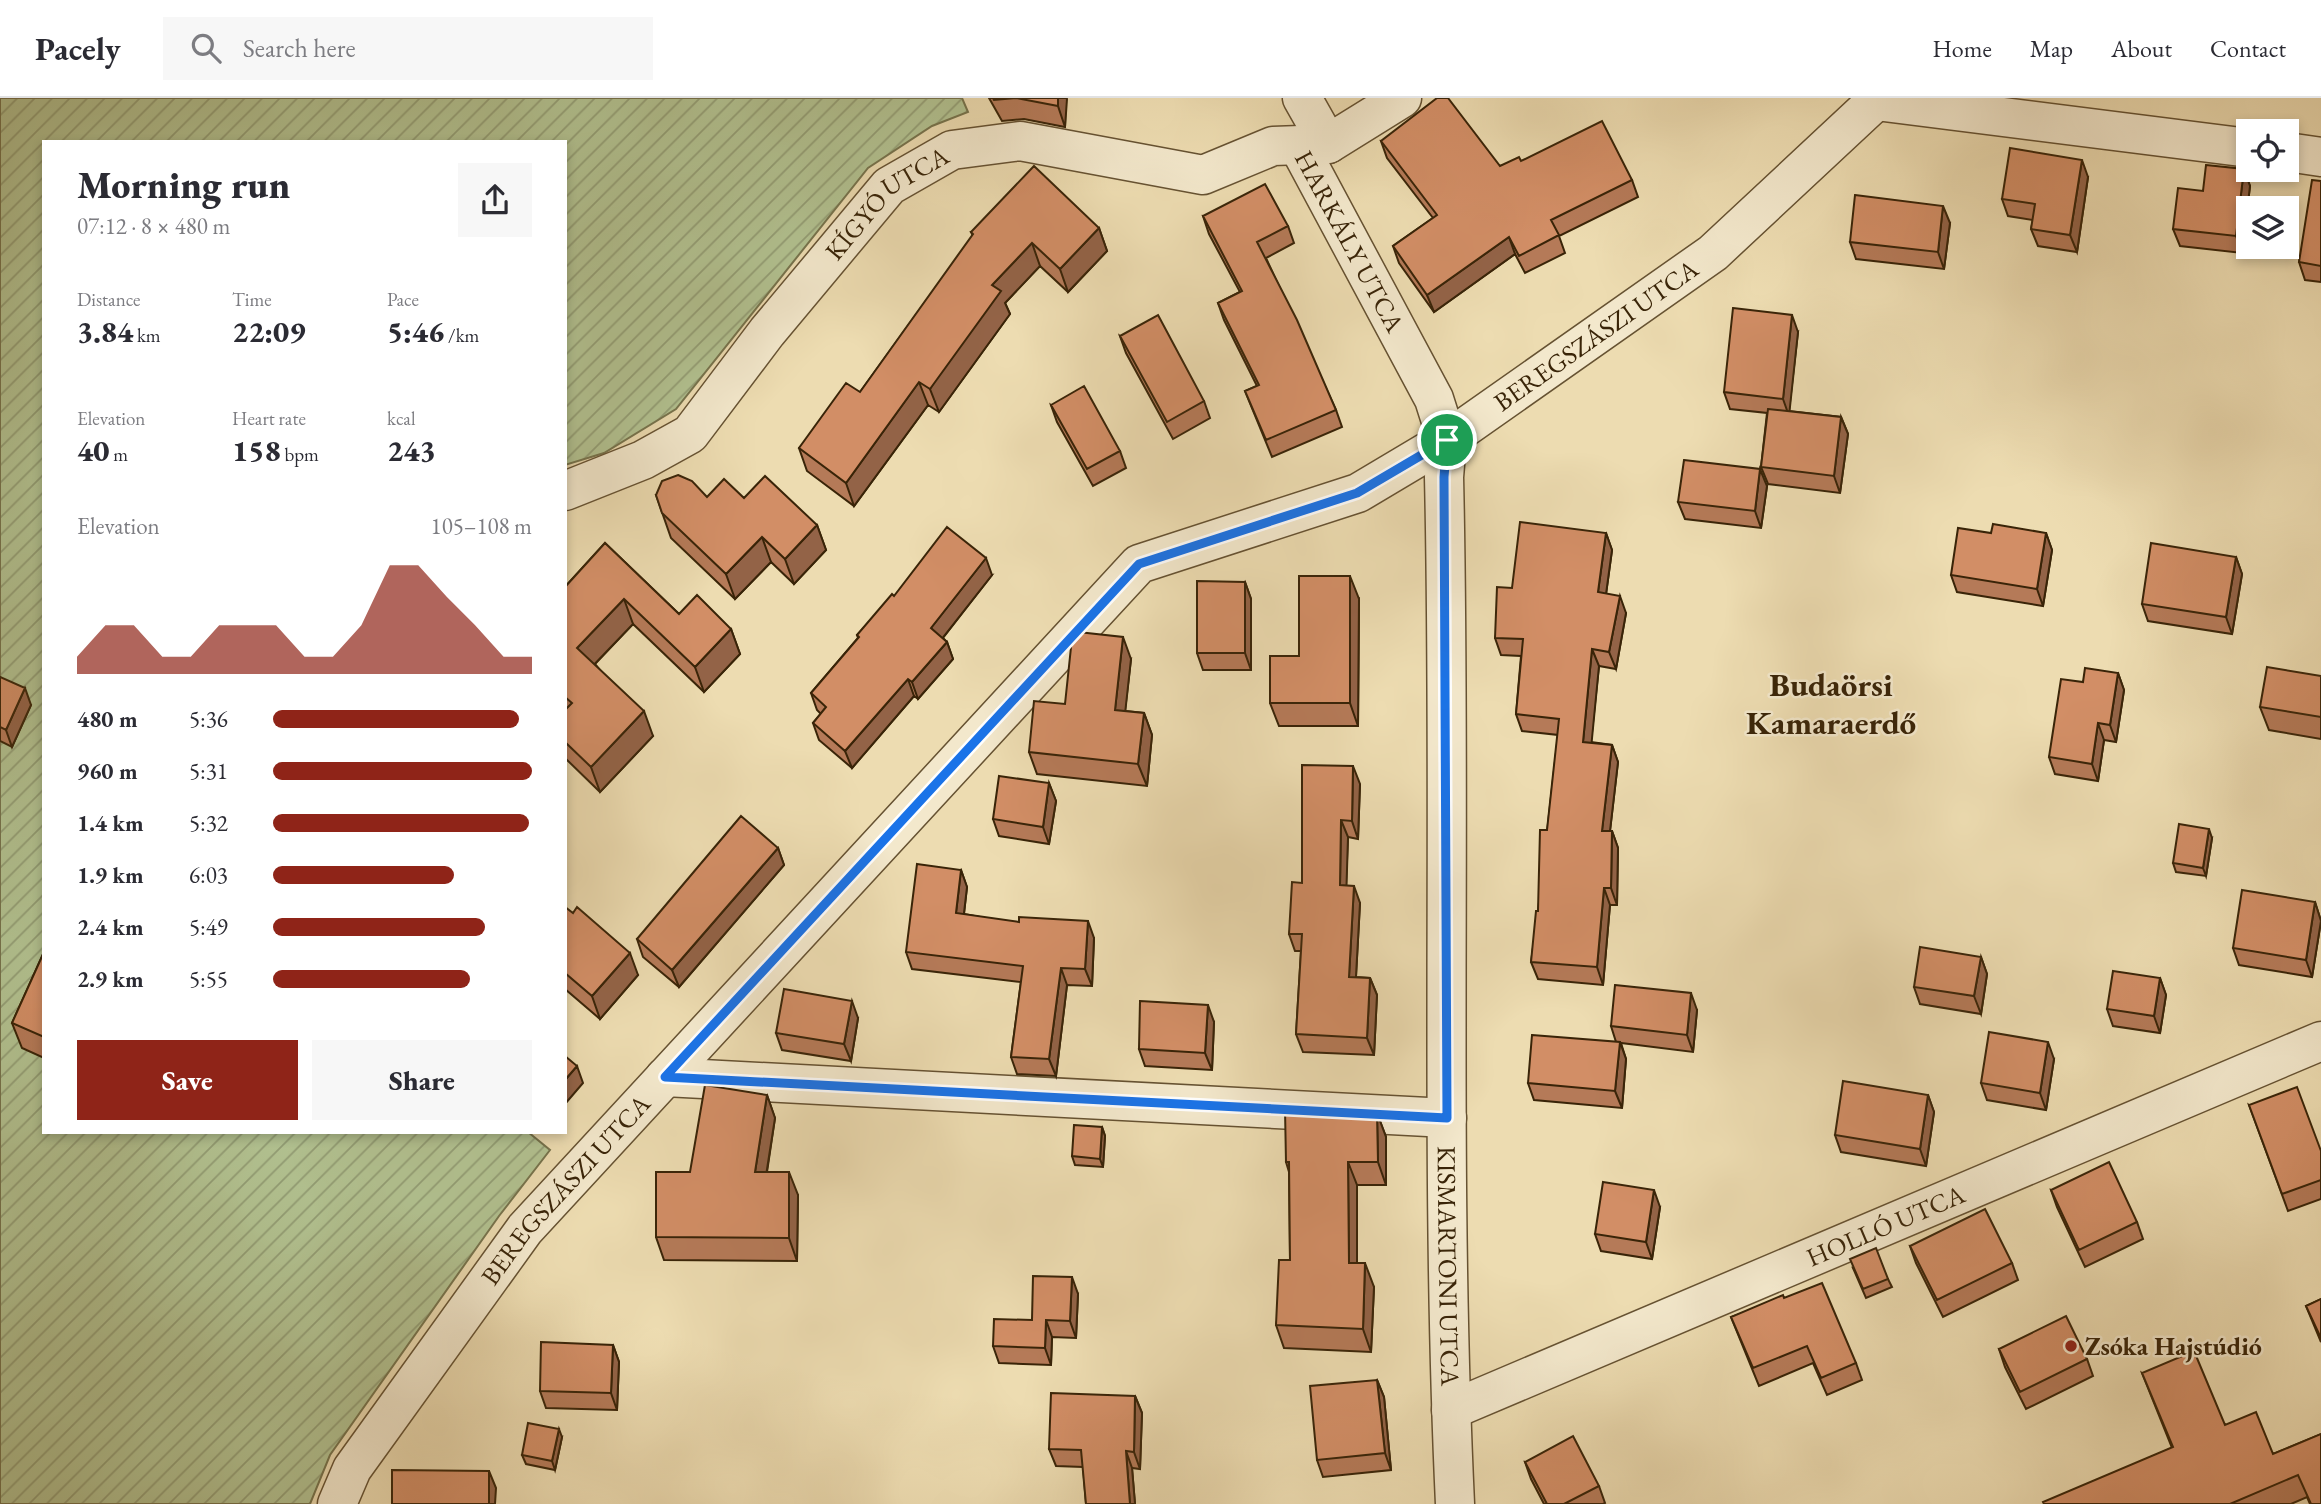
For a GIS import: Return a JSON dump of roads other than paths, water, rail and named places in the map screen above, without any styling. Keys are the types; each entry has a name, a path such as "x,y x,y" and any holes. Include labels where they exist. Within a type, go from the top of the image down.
{"street":[{"path":"1302,98 1314,145"},
{"name":"HARKÁLY UTCA","path":"1402,98 1314,145 1434,398 1447,440"},
{"path":"1878,99 2236,146"},
{"name":"BEREGSZÁSZI UTCA","path":"337,1504 352,1469 525,1229 1139,564 1357,493 1447,440 1713,253 1878,99"},
{"name":"KÍGYÓ UTCA","path":"567,490 643,460 690,434 766,331 889,186 951,150 1020,141 1203,175 1273,146 1314,145"},
{"path":"2299,154 2321,157"},
{"name":"KISMARTONI UTCA","path":"1447,440 1444,477 1447,1118 1455,1504"},
{"name":"HOLLÓ UTCA","path":"1451,1410 2321,1041"},
{"path":"665,1077 1447,1118"}],"place":[{"name":"Zsóka Hajstúdió","path":"2071,1346"}],"district":[{"name":"Budaörsi Kamaraerdő","path":"1831,703"}]}
